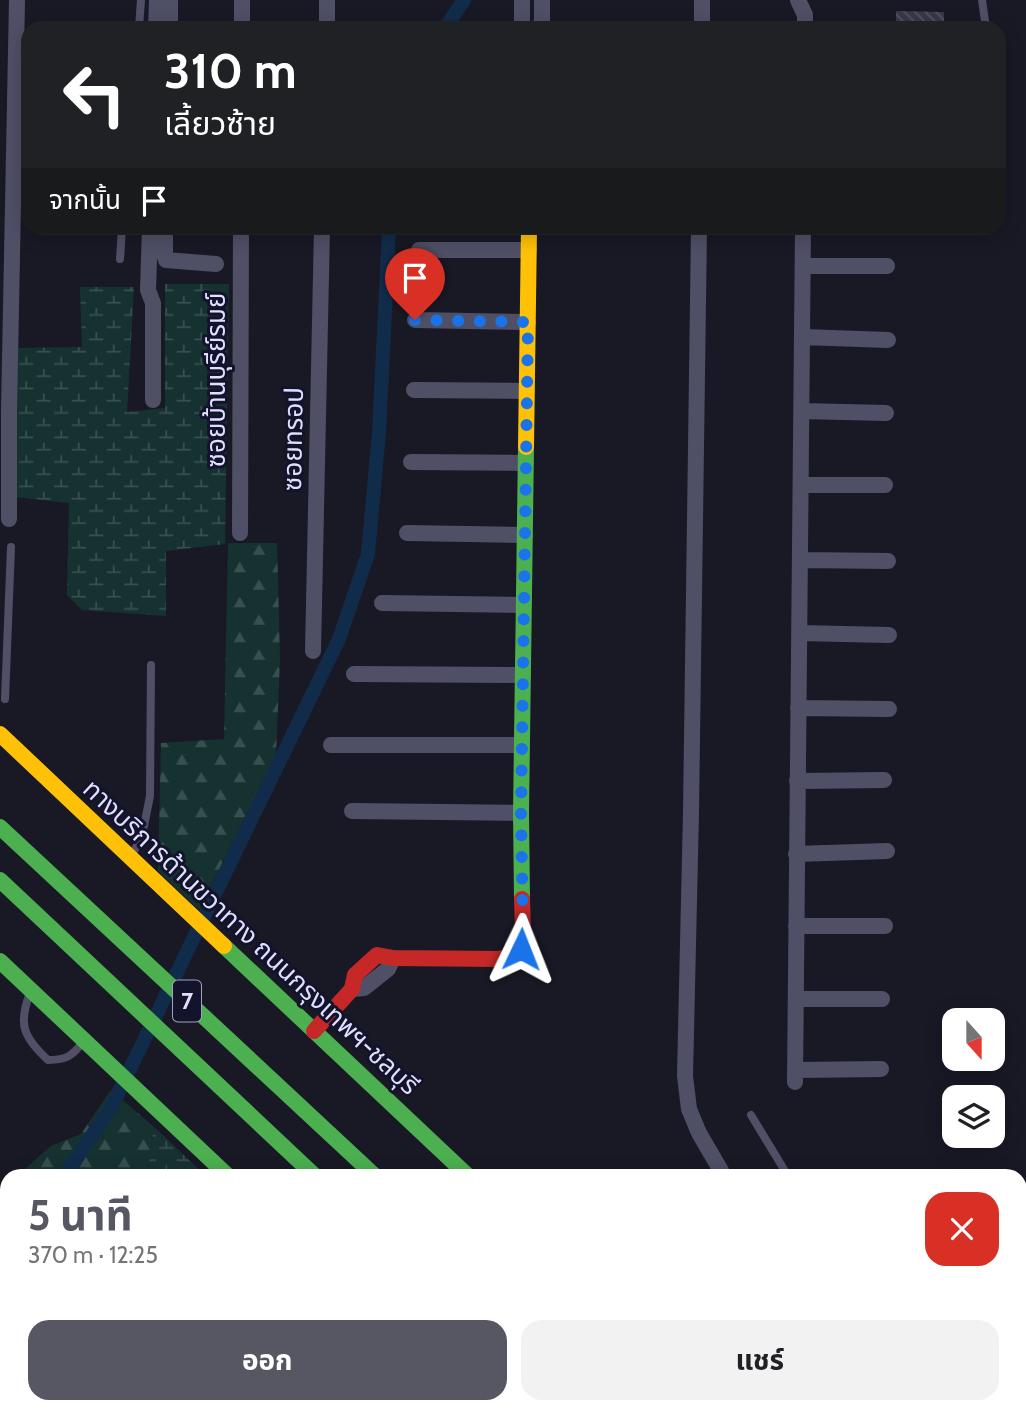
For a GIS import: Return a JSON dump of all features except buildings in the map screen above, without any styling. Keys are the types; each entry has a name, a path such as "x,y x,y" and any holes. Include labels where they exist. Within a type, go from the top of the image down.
{"main road":[{"path":"314,1031 352,989 355,975 377,956 498,959 513,956 521,949 529,235"},
{"name":"ทางบริการด้านขวาทาง ถนนกรุงเทพฯ-ชลบุรี","path":"0,734 461,1169"},
{"name":"7","path":"0,827 367,1169"},
{"name":"7","path":"0,880 309,1169"},
{"path":"0,961 221,1169"}],"street":[{"path":"9,519 4,413 21,110 17,0"},
{"path":"156,21 157,0"},
{"path":"170,0 170,21"},
{"path":"242,0 242,21"},
{"path":"327,0 327,21"},
{"path":"522,0 522,21"},
{"path":"542,0 542,21"},
{"path":"702,0 702,21"},
{"path":"802,14 813,0"},
{"path":"150,235 148,290 153,303 153,400"},
{"path":"165,235 166,260 216,264"},
{"name":"ซอยบ้านบุรีย์รมย์","path":"240,533 241,235"},
{"name":"ซอยทรอป","path":"313,651 322,235"},
{"path":"699,235 692,784 685,1076 689,1109 699,1133 720,1169"},
{"path":"803,235 795,1076 881,1069"},
{"path":"419,250 528,250"},
{"path":"803,266 887,265"},
{"path":"415,320 528,322"},
{"path":"803,337 888,340"},
{"path":"414,390 527,391"},
{"path":"802,411 886,414"},
{"path":"411,462 526,463"},
{"path":"802,485 885,485"},
{"path":"407,533 525,535"},
{"path":"801,561 888,561"},
{"path":"383,603 524,605"},
{"path":"800,633 889,635"},
{"path":"354,674 523,675"},
{"path":"798,708 889,709"},
{"path":"331,745 522,745"},
{"path":"797,781 884,780"},
{"path":"352,811 521,813"},
{"path":"796,854 887,851"},
{"path":"796,926 885,926"},
{"path":"796,999 882,999"}],"lane":[{"path":"140,21 141,0"},
{"path":"982,0 985,21"},
{"path":"120,259 122,235"},
{"path":"5,699 11,547"},
{"path":"131,858 142,835 150,796 151,666"},
{"path":"31,990 23,1011 23,1024 36,1049 48,1060 60,1060 71,1055 85,1041"},
{"path":"751,1115 784,1169"}],"green space":[{"path":"165,284 229,284 225,544 166,551 166,616 82,610 67,595 69,503 15,497 17,348 82,347 80,287 134,287 127,412 165,408"},
{"path":"228,543 277,543 280,659 276,755 199,910 158,871 161,743 224,739"},
{"path":"111,1090 154,1127 148,1169 25,1169 51,1146 81,1134"},
{"path":"154,1127 199,1169 148,1169"}],"waterway":[{"path":"450,21 464,0"},
{"path":"69,1169 111,1108 339,639 368,554 379,432 389,235"}],"traffic: fast":[{"path":"522,899 526,447"},
{"path":"0,827 367,1169"},
{"path":"0,880 308,1169"},
{"path":"224,946 461,1169"},
{"path":"0,961 221,1169"}],"traffic: slow":[{"path":"526,447 529,235"},
{"path":"0,734 224,946"}],"traffic: jam":[{"path":"314,1031 352,989 355,975 377,955 393,958 498,959 513,956 521,949 522,899"}],"route":[{"path":"415,320 528,322 521,949"}]}
